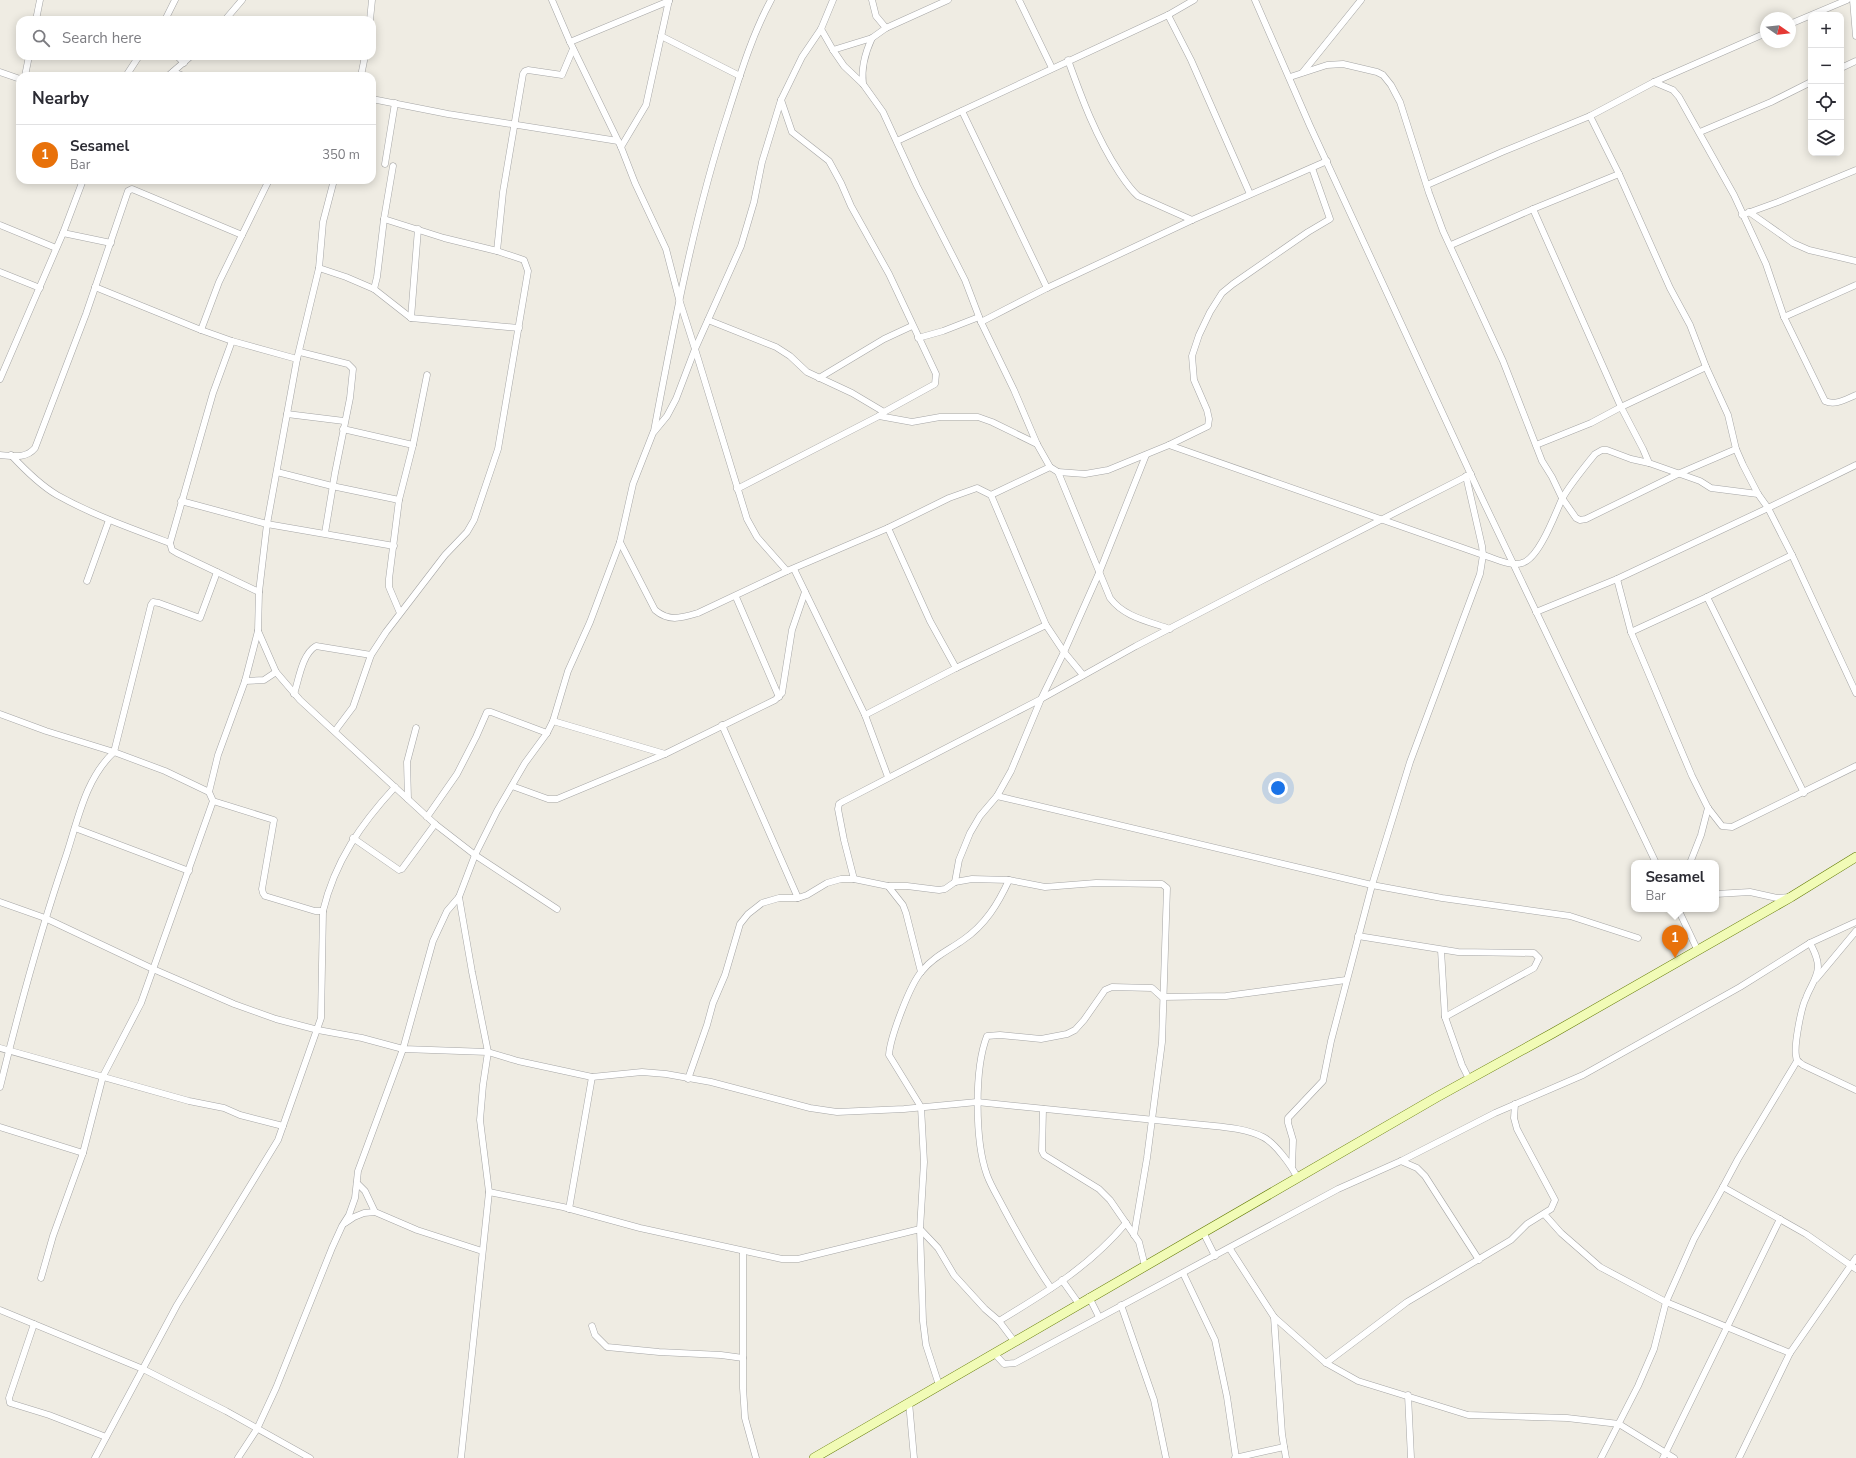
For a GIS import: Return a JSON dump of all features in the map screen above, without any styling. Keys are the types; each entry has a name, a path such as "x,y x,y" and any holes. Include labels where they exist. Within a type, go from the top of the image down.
{"street":[{"path":"37,16 40,0"},
{"path":"167,16 173,0"},
{"path":"228,16 242,0"},
{"path":"370,16 372,0"},
{"path":"552,0 570,42 621,147 635,183 666,249 679,299 747,519 756,537 787,571"},
{"path":"570,42 669,0"},
{"path":"621,147 646,105 669,0"},
{"path":"238,1458 257,1429 276,1388 342,1226 349,1215 355,1198 358,1171 403,1049 433,941 447,911 459,897 474,855 512,786 547,733 568,671 590,622 620,542 633,484 653,433 679,299 717,145 740,76 771,0"},
{"path":"653,433 667,416 676,399 694,349 741,246 754,202 760,168 781,100 802,57 821,29 833,0"},
{"path":"872,0 876,16 886,28"},
{"path":"833,50 872,38 886,28 948,0"},
{"path":"1019,0 1052,68"},
{"path":"897,142 1168,14 1194,0"},
{"path":"1255,0 1468,475 1514,564 1655,860"},
{"path":"1303,72 1360,0"},
{"path":"1796,21 1847,0"},
{"path":"1853,0 1856,36"},
{"path":"1168,14 1191,60 1250,194"},
{"path":"821,29 844,66 863,84 883,112 917,186 965,280 980,319 1014,390 1037,444 1050,467 1058,472 1086,474 1108,470 1169,445 1208,426 1209,419 1207,410 1194,380 1192,356 1199,335 1222,293 1261,264 1330,219 1312,168"},
{"path":"661,36 740,76"},
{"path":"1427,185 1590,116 1654,82 1760,36"},
{"path":"863,84 863,63 872,38"},
{"path":"497,252 503,192 513,123 523,74 525,71 562,75 573,48"},
{"path":"27,72 28,60"},
{"path":"129,72 136,60"},
{"path":"181,60 184,63"},
{"path":"173,72 187,60"},
{"path":"362,72 364,60"},
{"path":"1068,60 1092,124 1112,160 1132,191 1138,196 1192,220"},
{"path":"1844,67 1856,61"},
{"path":"1290,77 1326,65 1343,64 1357,66 1383,75 1391,84 1400,102 1443,231 1503,361 1542,461 1562,498 1576,518 1580,520 1586,519 1680,473 1736,449"},
{"path":"0,72 16,78"},
{"path":"1654,82 1674,90 1679,96 1734,195 1766,264 1784,317 1825,401 1835,403 1856,395"},
{"path":"1700,132 1771,102 1808,84"},
{"path":"376,99 448,114 513,123 618,141"},
{"path":"737,489 881,414 935,384 936,374 888,274 851,206 841,183 829,161 792,132 781,100"},
{"path":"384,164 396,103"},
{"path":"962,111 1047,288"},
{"path":"1590,116 1619,174 1670,288 1690,325 1706,367 1728,415 1736,449 1758,494 1768,508 1792,555 1856,694"},
{"path":"918,338 980,319 1192,220 1327,161"},
{"path":"374,289 393,166"},
{"path":"1742,215 1856,170"},
{"path":"1450,246 1533,209 1619,174"},
{"path":"0,379 63,233 81,184"},
{"path":"201,330 219,282 267,184"},
{"path":"208,792 218,755 245,681 258,631 259,592 267,524 297,359 300,352 319,268 323,222 333,184"},
{"path":"0,455 24,456 35,448 111,243 128,191 132,189 242,235"},
{"path":"1533,209 1621,407 1649,463"},
{"path":"1749,212 1793,243 1809,250 1856,261"},
{"path":"335,731 353,707 371,655 400,613 445,555 467,532 474,520 498,449 528,271 527,264 524,260 384,219"},
{"path":"0,225 56,248"},
{"path":"411,318 418,229"},
{"path":"63,233 111,243"},
{"path":"319,268 346,276 374,289 411,318 519,328"},
{"path":"0,272 40,288"},
{"path":"1784,317 1856,285"},
{"path":"95,287 201,330 232,341 297,359"},
{"path":"708,320 776,347 790,356 807,372 852,393 881,414 912,422 940,416 978,417 992,422 1037,444"},
{"path":"819,378 877,342 912,326"},
{"path":"232,341 213,393 170,543 174,551 259,592"},
{"path":"300,352 351,365 353,371 352,385 332,486 325,533"},
{"path":"1536,445 1591,423 1621,407 1706,367"},
{"path":"400,613 389,583 399,500 413,445 426,375"},
{"path":"287,414 344,421"},
{"path":"343,429 413,445"},
{"path":"1169,445 1285,487 1382,518 1514,564 1521,564 1527,561 1535,552 1558,509 1562,498 1586,466 1596,454 1602,450 1680,473 1700,481 1712,488 1758,494"},
{"path":"11,455 39,482 57,495 109,520 170,543"},
{"path":"955,882 959,860 970,833 980,816 997,796 1010,771 1040,699 1064,652 1098,573 1146,455"},
{"path":"1536,612 1617,579 1856,466"},
{"path":"991,495 1050,467"},
{"path":"277,472 332,486 399,500"},
{"path":"1058,472 1098,573 1110,598 1128,614 1170,629"},
{"path":"854,880 844,840 839,804 1382,518 1468,475"},
{"path":"1292,1166 1293,1140 1288,1118 1323,1081 1331,1041 1358,936 1410,762 1480,574 1483,554 1468,475"},
{"path":"620,542 655,610 662,616 669,619 683,618 736,597 787,571 888,528 948,498 971,489 981,490 991,495 1046,626 1064,652 1083,675"},
{"path":"181,501 267,524 394,546"},
{"path":"87,581 109,520"},
{"path":"888,528 930,621 956,668"},
{"path":"1631,632 1707,597 1792,555"},
{"path":"794,568 865,715 888,777"},
{"path":"0,1087 45,918 86,791 106,759 114,752 153,602 200,618 217,572"},
{"path":"1617,579 1631,632 1692,776 1708,808 1722,826 1732,827 1804,793 1856,766"},
{"path":"512,786 548,800 557,799 665,754 779,697 782,693 792,630 805,592"},
{"path":"736,597 779,697"},
{"path":"1707,597 1804,793"},
{"path":"865,715 956,668 1046,626"},
{"path":"258,631 276,672 294,694 435,824 474,855 557,909"},
{"path":"294,694 306,655 316,646 371,655"},
{"path":"245,681 264,680 276,672"},
{"path":"427,817 457,774 487,712 491,712 547,733"},
{"path":"0,714 46,732 114,752 165,771 208,792 213,801 274,820 262,893 265,896 315,911 323,911"},
{"path":"552,721 665,754"},
{"path":"722,725 798,898"},
{"path":"408,799 407,762 416,728"},
{"path":"95,1458 177,1305 278,1140 321,1018 323,911 327,896 353,838 379,804 395,787"},
{"path":"997,796 1372,885 1442,898 1563,915 1638,938"},
{"path":"41,1278 83,1153 103,1076 141,1003 213,801"},
{"path":"1691,860 1701,834 1708,808"},
{"path":"353,838 399,870 402,869 435,824"},
{"path":"75,828 189,871"},
{"path":"814,1458 1297,1177 1791,897 1856,857"},
{"path":"688,1079 707,1026 713,1003 725,975 740,924 748,914 762,903 779,898 798,898 807,895 827,883 841,879 888,886 907,886 939,890 945,889 955,882 972,879 1009,880 1045,887 1096,883 1166,885 1162,1042 1152,1120 1134,1235"},
{"path":"939,1384 926,1344 923,1321 920,1229 924,1162 921,1107 889,1056 893,1033 921,972 934,959 975,931 987,918 1009,880"},
{"path":"888,886 903,905 921,972"},
{"path":"1719,894 1750,892 1777,898 1791,897"},
{"path":"459,897 488,1052 480,1120 489,1192 461,1458"},
{"path":"0,902 45,918 153,969 234,1004 276,1019 318,1030 362,1038 403,1049 488,1052 518,1062 592,1078 642,1072 666,1074 711,1082 810,1108 837,1112 977,1102 1236,1129 1263,1137 1292,1166 1297,1177"},
{"path":"1679,912 1697,950"},
{"path":"994,1353 1004,1364 1015,1364 1121,1305 1230,1249 1256,1233 1338,1190 1401,1161 1515,1104 1583,1075 1740,986 1810,943 1856,922"},
{"path":"1856,931 1815,980 1805,999 1795,1054 1797,1061 1802,1065 1856,1090"},
{"path":"1358,936 1442,950 1478,953 1534,953 1539,958 1534,968 1445,1017"},
{"path":"1810,943 1818,962 1815,980"},
{"path":"1442,950 1445,1017 1462,1065 1469,1079"},
{"path":"1051,1288 1022,1243 986,1174 977,1102 982,1055 987,1036 1000,1035 1041,1039 1067,1034 1079,1025 1105,990 1112,987 1152,988 1162,996 1226,996 1346,980"},
{"path":"0,1048 189,1101 224,1108 240,1115 283,1126"},
{"path":"1601,1458 1638,1386 1654,1349 1666,1302 1694,1239 1738,1159 1797,1061"},
{"path":"569,1209 592,1078"},
{"path":"1326,1362 1407,1302 1511,1240 1531,1222 1551,1209 1555,1200 1518,1133 1514,1118 1515,1104"},
{"path":"1043,1109 1042,1151 1044,1155 1099,1189 1110,1200 1139,1242 1146,1266"},
{"path":"0,1127 83,1153"},
{"path":"1401,1161 1417,1168 1425,1176 1479,1260"},
{"path":"357,1183 365,1191 375,1212"},
{"path":"1723,1187 1806,1234 1854,1267"},
{"path":"489,1192 569,1209 640,1228 743,1252 782,1259 798,1259 920,1229"},
{"path":"342,1226 354,1217 364,1213 375,1212 417,1230 482,1252"},
{"path":"1545,1214 1561,1233 1600,1267 1666,1302 1728,1326 1790,1353"},
{"path":"1664,1456 1780,1219"},
{"path":"999,1321 1039,1297 1089,1262 1112,1240 1126,1223"},
{"path":"920,1229 938,1248 954,1275 999,1321 1014,1341"},
{"path":"1203,1232 1215,1256"},
{"path":"1230,1249 1274,1317 1326,1362 1358,1381 1468,1414 1567,1418 1618,1424 1664,1456 1674,1458"},
{"path":"743,1252 743,1358 745,1418 756,1458"},
{"path":"1739,1458 1790,1353 1854,1267 1856,1258"},
{"path":"1183,1273 1215,1340 1227,1397 1236,1458 1284,1447"},
{"path":"1062,1280 1078,1304"},
{"path":"1089,1298 1099,1317"},
{"path":"1121,1305 1154,1400 1166,1458"},
{"path":"0,1310 143,1369 310,1458"},
{"path":"1274,1317 1286,1458"},
{"path":"34,1324 10,1398 10,1403 49,1414 106,1438"},
{"path":"592,1326 595,1335 608,1348 721,1355 743,1358"},
{"path":"1408,1395 1412,1458"},
{"path":"909,1402 914,1458"}],"place":[{"name":"Sesamel","path":"1675,958"}]}
